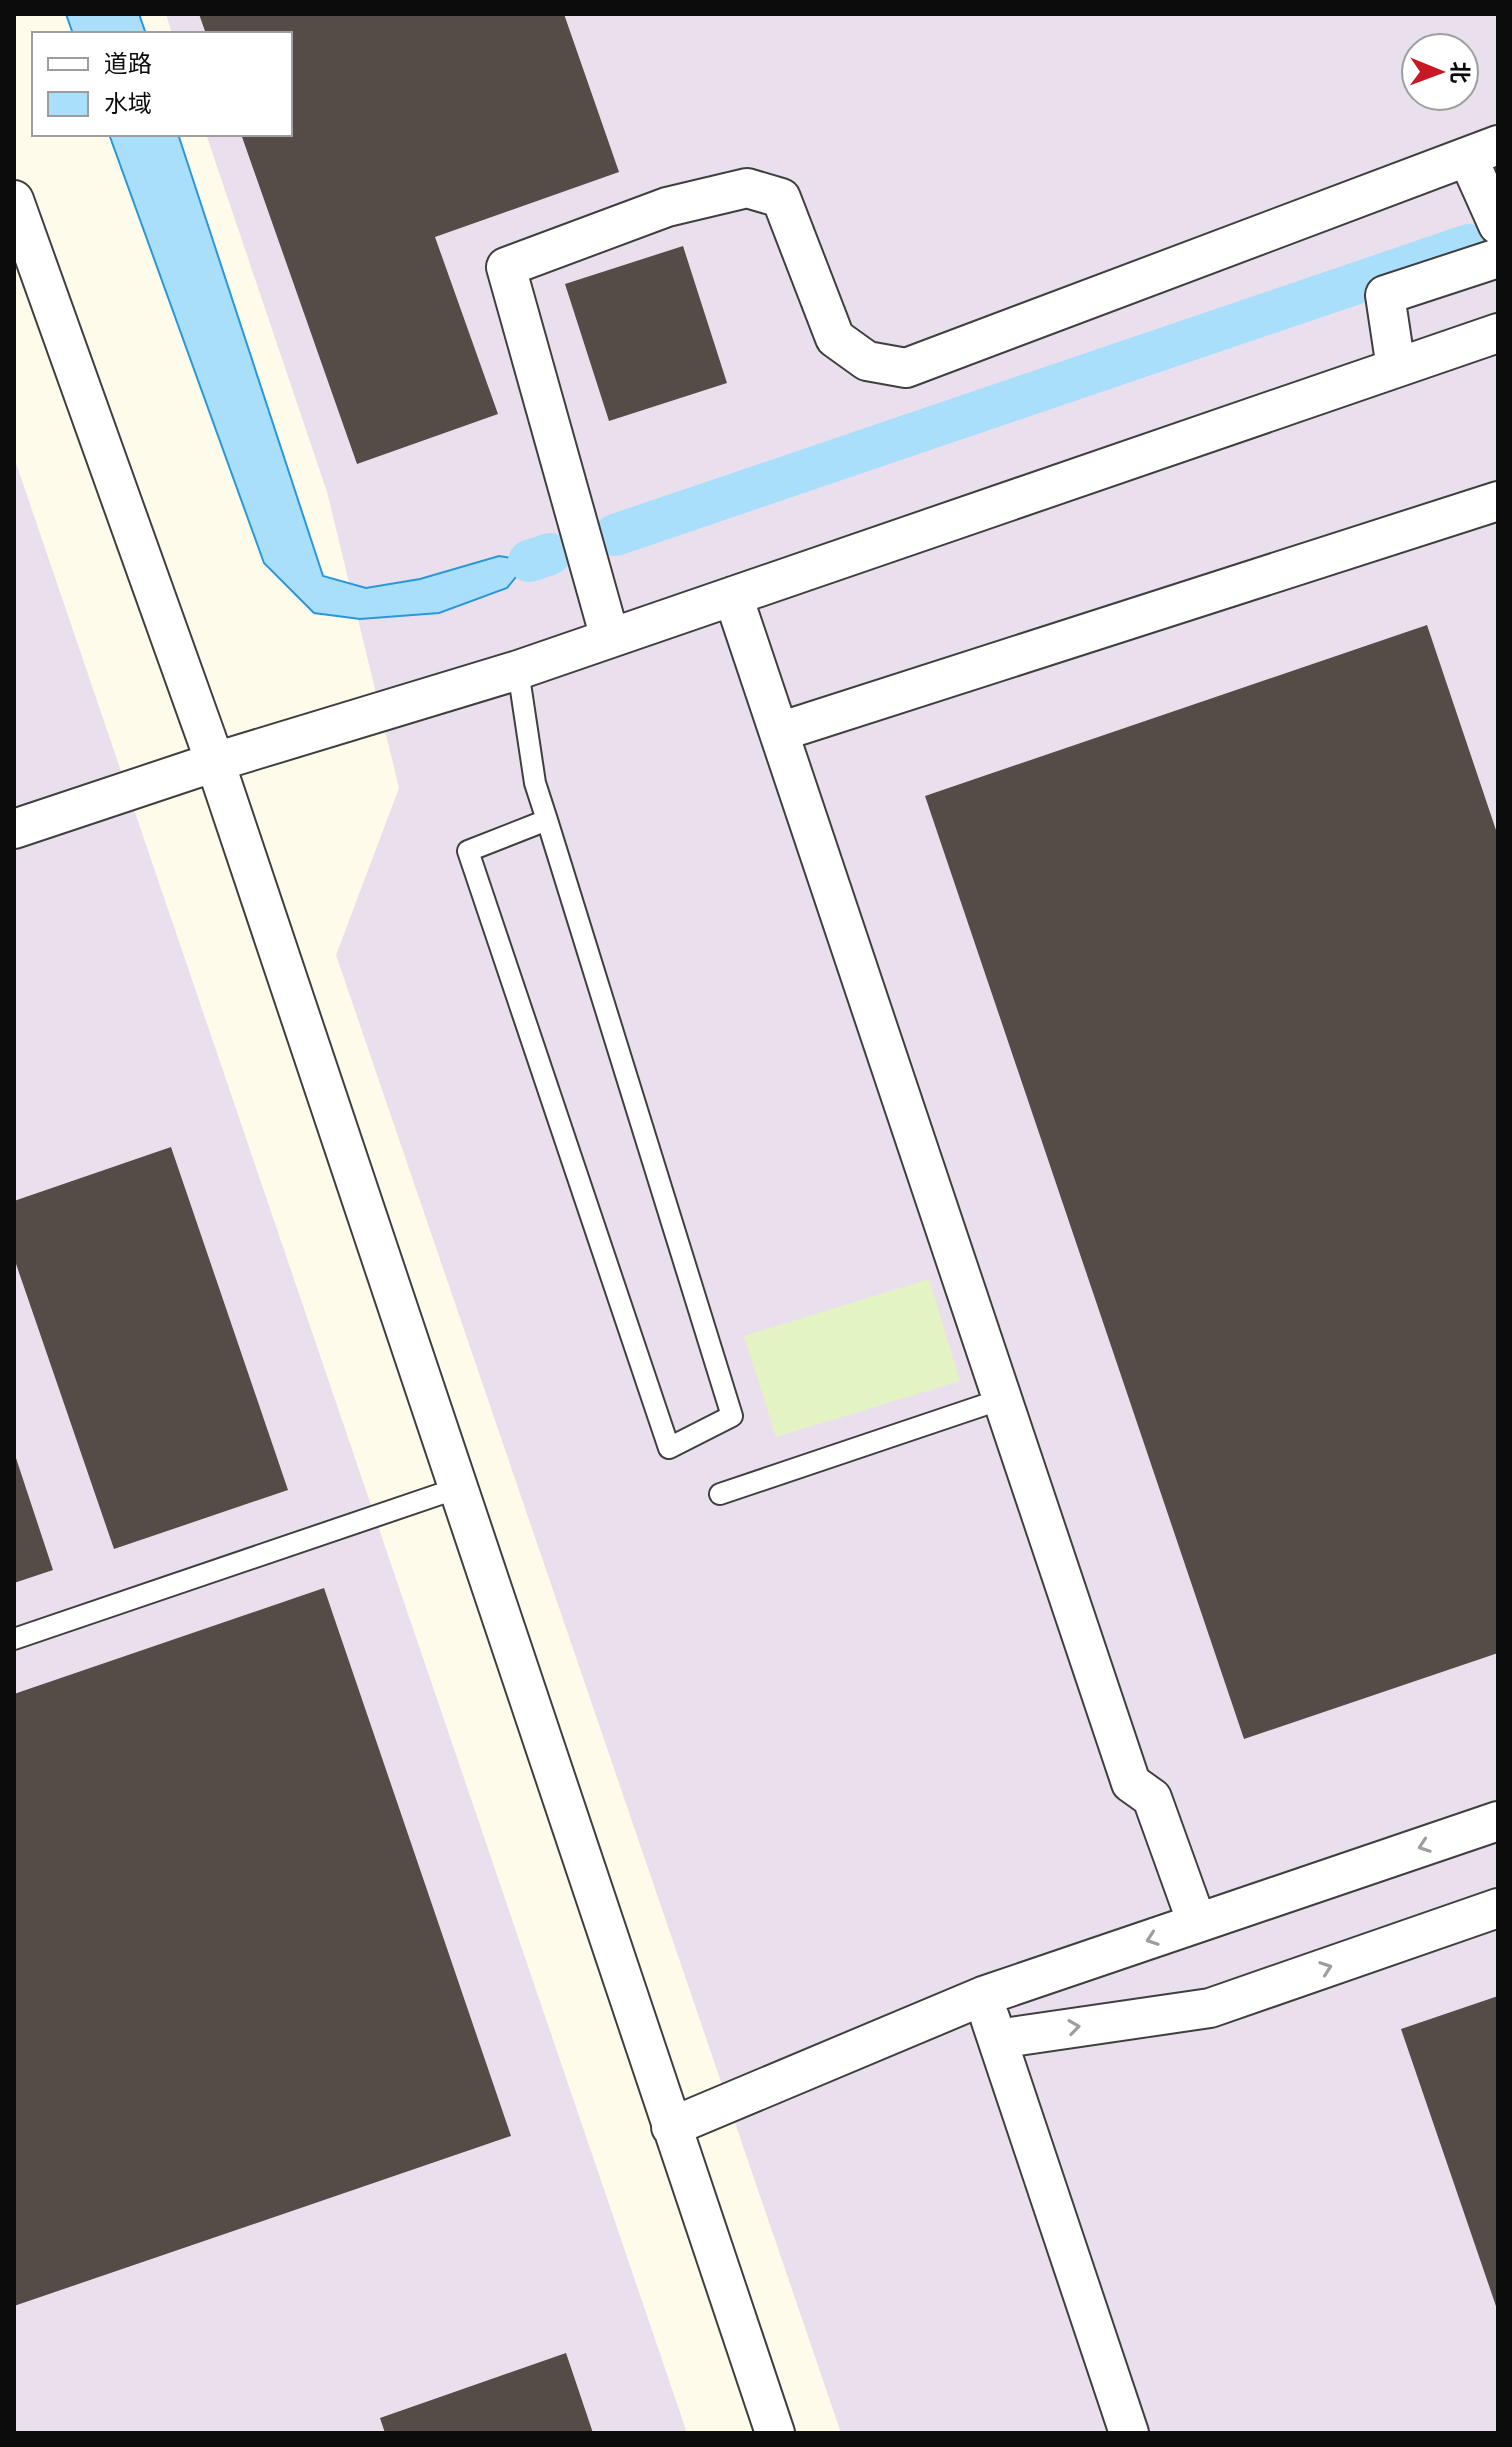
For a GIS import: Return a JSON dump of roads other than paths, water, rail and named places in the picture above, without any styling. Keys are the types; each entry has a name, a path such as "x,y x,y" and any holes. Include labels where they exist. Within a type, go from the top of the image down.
{"street":[{"path":"610,638 506,267 667,207 747,188 781,198 835,338 867,361 906,368 1483,151 1498,225"},
{"path":"14,200 215,762 775,2433"},
{"path":"1396,368 1385,295 1498,258"},
{"path":"14,829 215,762 518,670 1498,333"},
{"path":"779,732 1498,501"},
{"path":"733,596 1131,1783 1152,1798 1197,1923"},
{"path":"671,2127 983,1996 1498,1821"},
{"path":"997,2039 1210,2008 1498,1908"},
{"path":"983,1996 1129,2433"}],"lane":[{"path":"518,670 535,783 547,820 732,1416 669,1448 468,851 547,820"},
{"path":"720,1494 1002,1399"},
{"path":"14,1639 458,1488"}],"water":[{"path":"66,14 139,14 145,32 72,32"},
{"path":"110,136 179,136 323,576 366,588 420,579 499,556 529,561 507,588 439,613 360,619 314,613 264,563"}],"waterway":[{"path":"615,535 1469,245"},
{"path":"529,561 550,554"}]}
